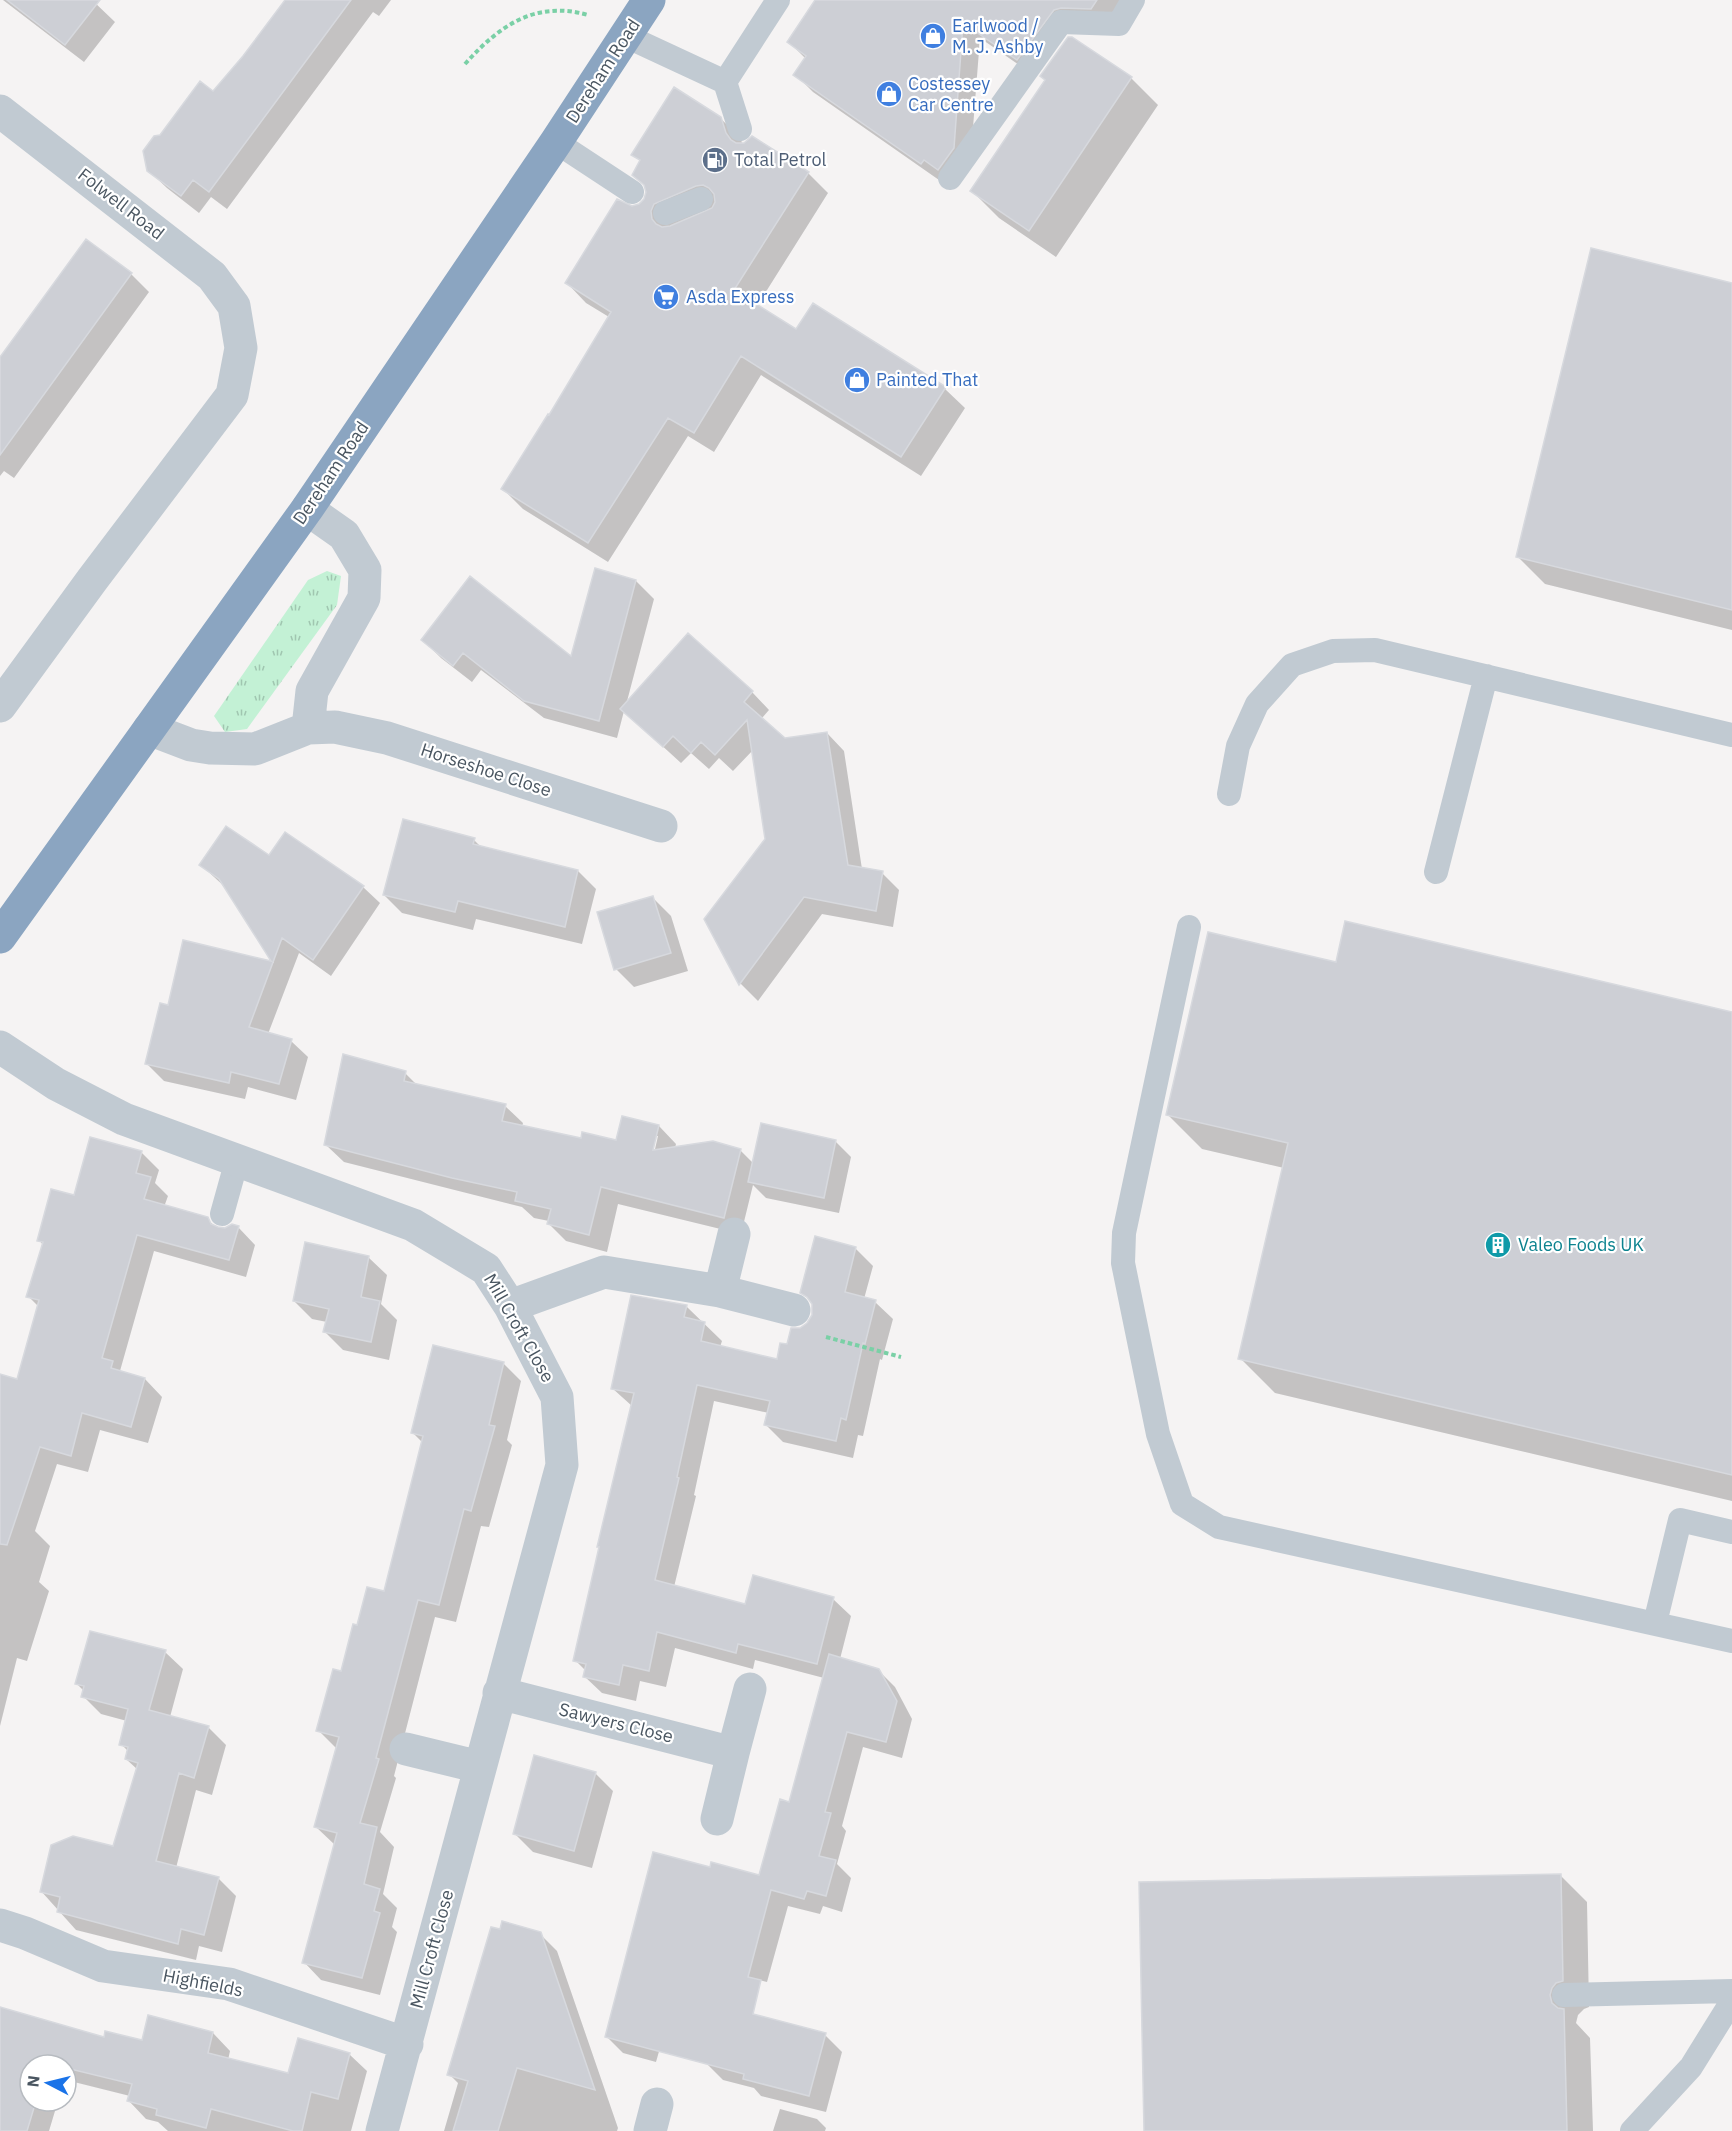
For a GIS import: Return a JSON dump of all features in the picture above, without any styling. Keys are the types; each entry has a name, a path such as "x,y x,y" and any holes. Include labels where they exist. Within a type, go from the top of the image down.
{"highway":[{"name":"Dereham Road","path":"0,937 307,509 556,142 649,0"}],"street":[{"name":"Folwell Road","path":"0,111 212,276 234,306 242,348 232,395 0,706"},
{"path":"307,509 344,535 365,570 364,598 312,691 308,728"},
{"name":"Horseshoe Close","path":"149,729 191,745 255,750 308,728 335,727 387,738 661,826"},
{"name":"Mill Croft Close","path":"0,1047 56,1084 124,1119 413,1225 486,1269 510,1306 557,1397 562,1465 382,2131"},
{"path":"720,1291 734,1234"},
{"path":"510,1306 604,1272 720,1291 794,1310"},
{"path":"717,1819 750,1689"},
{"name":"Sawyers Close","path":"499,1693 733,1753"},
{"path":"406,1749 480,1767"},
{"name":"Highfields","path":"0,1925 25,1933 103,1966 229,1984 407,2044"}],"lane":[{"path":"725,82 778,0"},
{"path":"950,178 1062,22 1119,24 1133,0"},
{"path":"627,36 725,82 740,129"},
{"path":"556,142 632,192"},
{"path":"665,213 701,199"},
{"path":"1229,794 1238,746 1257,704 1292,665 1333,651 1375,650 1732,735"},
{"path":"1436,872 1486,676"},
{"path":"1189,927 1125,1233 1123,1263 1158,1434 1182,1504 1219,1527 1732,1641"},
{"path":"222,1214 237,1160"},
{"path":"1655,1623 1680,1520 1732,1532"},
{"path":"1564,1995 1732,1991"},
{"path":"1632,2131 1691,2067 1732,2001"}],"path":[{"path":"465,64 484,43 515,19 540,10 571,9 596,17"},
{"path":"794,1310 797,1330 901,1357"}],"green space":[{"path":"327,571 341,576 337,605 247,729 225,732 214,716 308,580"}],"building":[{"path":"7,0 100,0 65,45"},
{"path":"285,0 351,0 209,192 193,180 181,196 147,171 143,151 154,136 160,135 200,81 213,91 243,56"},
{"name":"Costessey Car Centre","path":"815,0 1097,0 1091,9 1061,8 1054,10 1017,60 963,23 954,148 938,170 924,160 921,164 793,75 806,56 787,42"},
{"path":"1068,37 1072,37 1132,77 1029,231 970,191 1045,80 1040,76"},
{"path":"674,87 721,117 731,140 744,143 752,136 809,172 734,290 796,329 813,303 946,387 901,457 741,356 694,433 668,418 588,543 501,489 611,312 565,283 617,199 632,206 644,199 646,192 644,185 632,175 640,160 631,155","holes":["703,185 714,194 715,202 712,208 670,226 662,227 652,219 651,211 654,204 696,186"]},
{"path":"86,239 132,273 0,455 0,357"},
{"path":"1591,248 1732,283 1732,610 1516,557"},
{"path":"595,568 636,580 599,721 524,701 463,653 453,666 421,640 470,576 571,656"},
{"path":"688,633 753,691 744,702 785,738 827,732 848,865 883,871 876,911 804,897 739,985 704,919 765,839 747,720 715,755 701,742 691,753 673,736 663,747 620,709"},
{"path":"403,819 475,838 473,844 578,870 565,927 458,901 455,912 383,895"},
{"path":"226,826 269,855 285,832 364,886 313,960 282,938 249,1027 292,1039 279,1084 231,1072 229,1083 145,1064 160,1003 168,1005 183,940 271,961 219,879 199,865"},
{"path":"653,896 671,953 614,970 597,912"},
{"name":"Valeo Foods UK","path":"1345,921 1732,1012 1732,1475 1238,1359 1288,1143 1166,1115 1208,932 1336,962"},
{"path":"343,1054 406,1071 404,1081 506,1104 502,1121 581,1138 582,1132 616,1140 622,1116 659,1125 653,1150 713,1141 741,1149 724,1218 601,1187 589,1235 547,1224 551,1209 515,1201 517,1192 324,1145"},
{"path":"761,1123 836,1140 824,1198 748,1182"},
{"path":"90,1137 142,1151 136,1173 151,1177 144,1199 208,1217 211,1224 218,1227 225,1228 232,1224 239,1226 229,1260 137,1235 102,1358 113,1361 111,1368 145,1378 131,1427 82,1413 71,1456 40,1447 7,1545 0,1544 0,1374 17,1379 39,1300 26,1297 43,1242 37,1241 51,1189 74,1195"},
{"path":"815,1236 856,1247 845,1292 876,1300 865,1344 863,1343 846,1420 841,1418 836,1441 764,1425 770,1401 697,1385 677,1477 679,1478 655,1580 745,1604 753,1575 834,1597 817,1664 738,1644 736,1653 657,1632 649,1671 623,1665 619,1685 583,1677 586,1664 573,1661 599,1547 597,1547 634,1393 611,1389 631,1295 687,1305 684,1317 705,1322 701,1341 777,1359 780,1343 787,1344 791,1328 800,1328 812,1315 812,1304 800,1293"},
{"path":"305,1242 369,1256 361,1297 380,1301 371,1342 323,1332 329,1309 293,1301"},
{"path":"433,1345 504,1362 489,1425 495,1426 471,1511 464,1509 439,1605 418,1600 376,1758 379,1759 360,1823 377,1827 364,1884 380,1889 374,1911 380,1913 362,1978 302,1963 337,1833 314,1827 339,1737 316,1731 333,1669 341,1671 353,1624 357,1625 367,1587 384,1591 423,1436 411,1433"},
{"path":"90,1631 166,1650 149,1710 209,1726 194,1778 179,1773 156,1861 219,1877 204,1935 181,1929 178,1944 57,1912 60,1897 40,1892 51,1845 73,1836 113,1846 138,1763 125,1759 128,1747 119,1745 128,1709 81,1697 84,1686 75,1684"},
{"path":"829,1654 879,1669 897,1701 886,1742 847,1732 825,1812 831,1813 819,1856 836,1860 826,1896 807,1891 804,1899 771,1890 748,1977 761,1980 753,2014 826,2033 809,2096 743,2079 744,2074 605,2037 653,1852 710,1867 711,1862 759,1875 780,1799 789,1802"},
{"path":"534,1755 596,1772 574,1851 513,1834"},
{"path":"1561,1874 1563,1981 1556,1983 1550,1995 1552,2003 1564,2009 1567,2131 1144,2131 1139,1882"},
{"path":"502,1921 541,1932 595,2090 517,2068 498,2131 453,2131 468,2081 447,2075 491,1927 500,1929"},
{"path":"0,2007 104,2037 105,2031 142,2040 148,2015 213,2032 208,2053 288,2073 298,2038 350,2053 338,2099 311,2092 302,2131 293,2131 211,2109 206,2128 156,2115 157,2109 127,2101 132,2084 78,2071 78,2053 18,2053 18,2113 32,2113 27,2131 0,2131"}],"place":[{"name":"Earlwood / M. J. Ashby","path":"933,36"},
{"name":"Costessey Car Centre","path":"889,94"},
{"name":"Total Petrol","path":"715,160"},
{"name":"Asda Express","path":"666,297"},
{"name":"Painted That","path":"857,380"},
{"name":"Valeo Foods UK","path":"1498,1245"}]}
